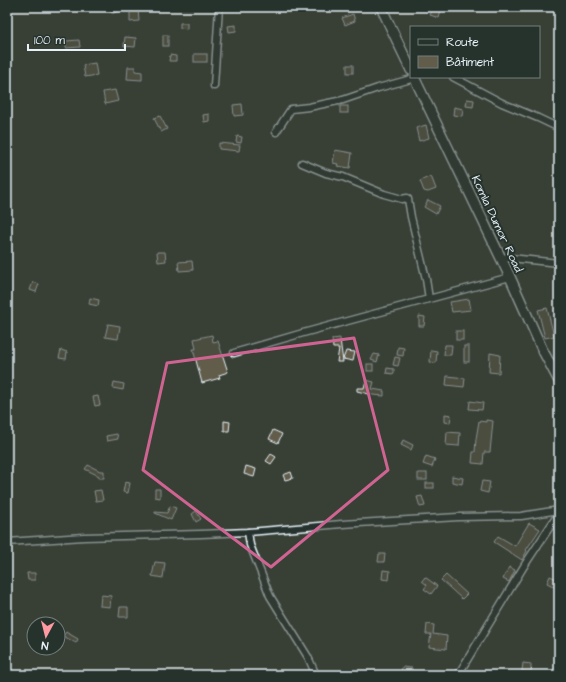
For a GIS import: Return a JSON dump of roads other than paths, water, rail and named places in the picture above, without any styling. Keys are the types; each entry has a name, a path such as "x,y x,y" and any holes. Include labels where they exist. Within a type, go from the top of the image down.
{"street":[{"path":"113,8 121,7"},
{"path":"214,86 219,7"},
{"name":"Komla Dumor Road","path":"381,7 410,69"},
{"path":"276,132 291,109 343,100 410,76"},
{"name":"Komla Dumor Road","path":"414,78 510,278 542,349 559,381"},
{"path":"455,78 502,103 559,128"},
{"path":"302,163 326,173 343,177 384,194 402,199 407,198 426,279 429,299"},
{"path":"500,257 559,263"},
{"path":"234,353 303,333 510,278"},
{"path":"7,542 84,537 248,532 342,524 521,516 559,512"},
{"path":"458,675 524,566 559,512"},
{"path":"248,532 250,545 270,596 308,657 316,675"}]}
